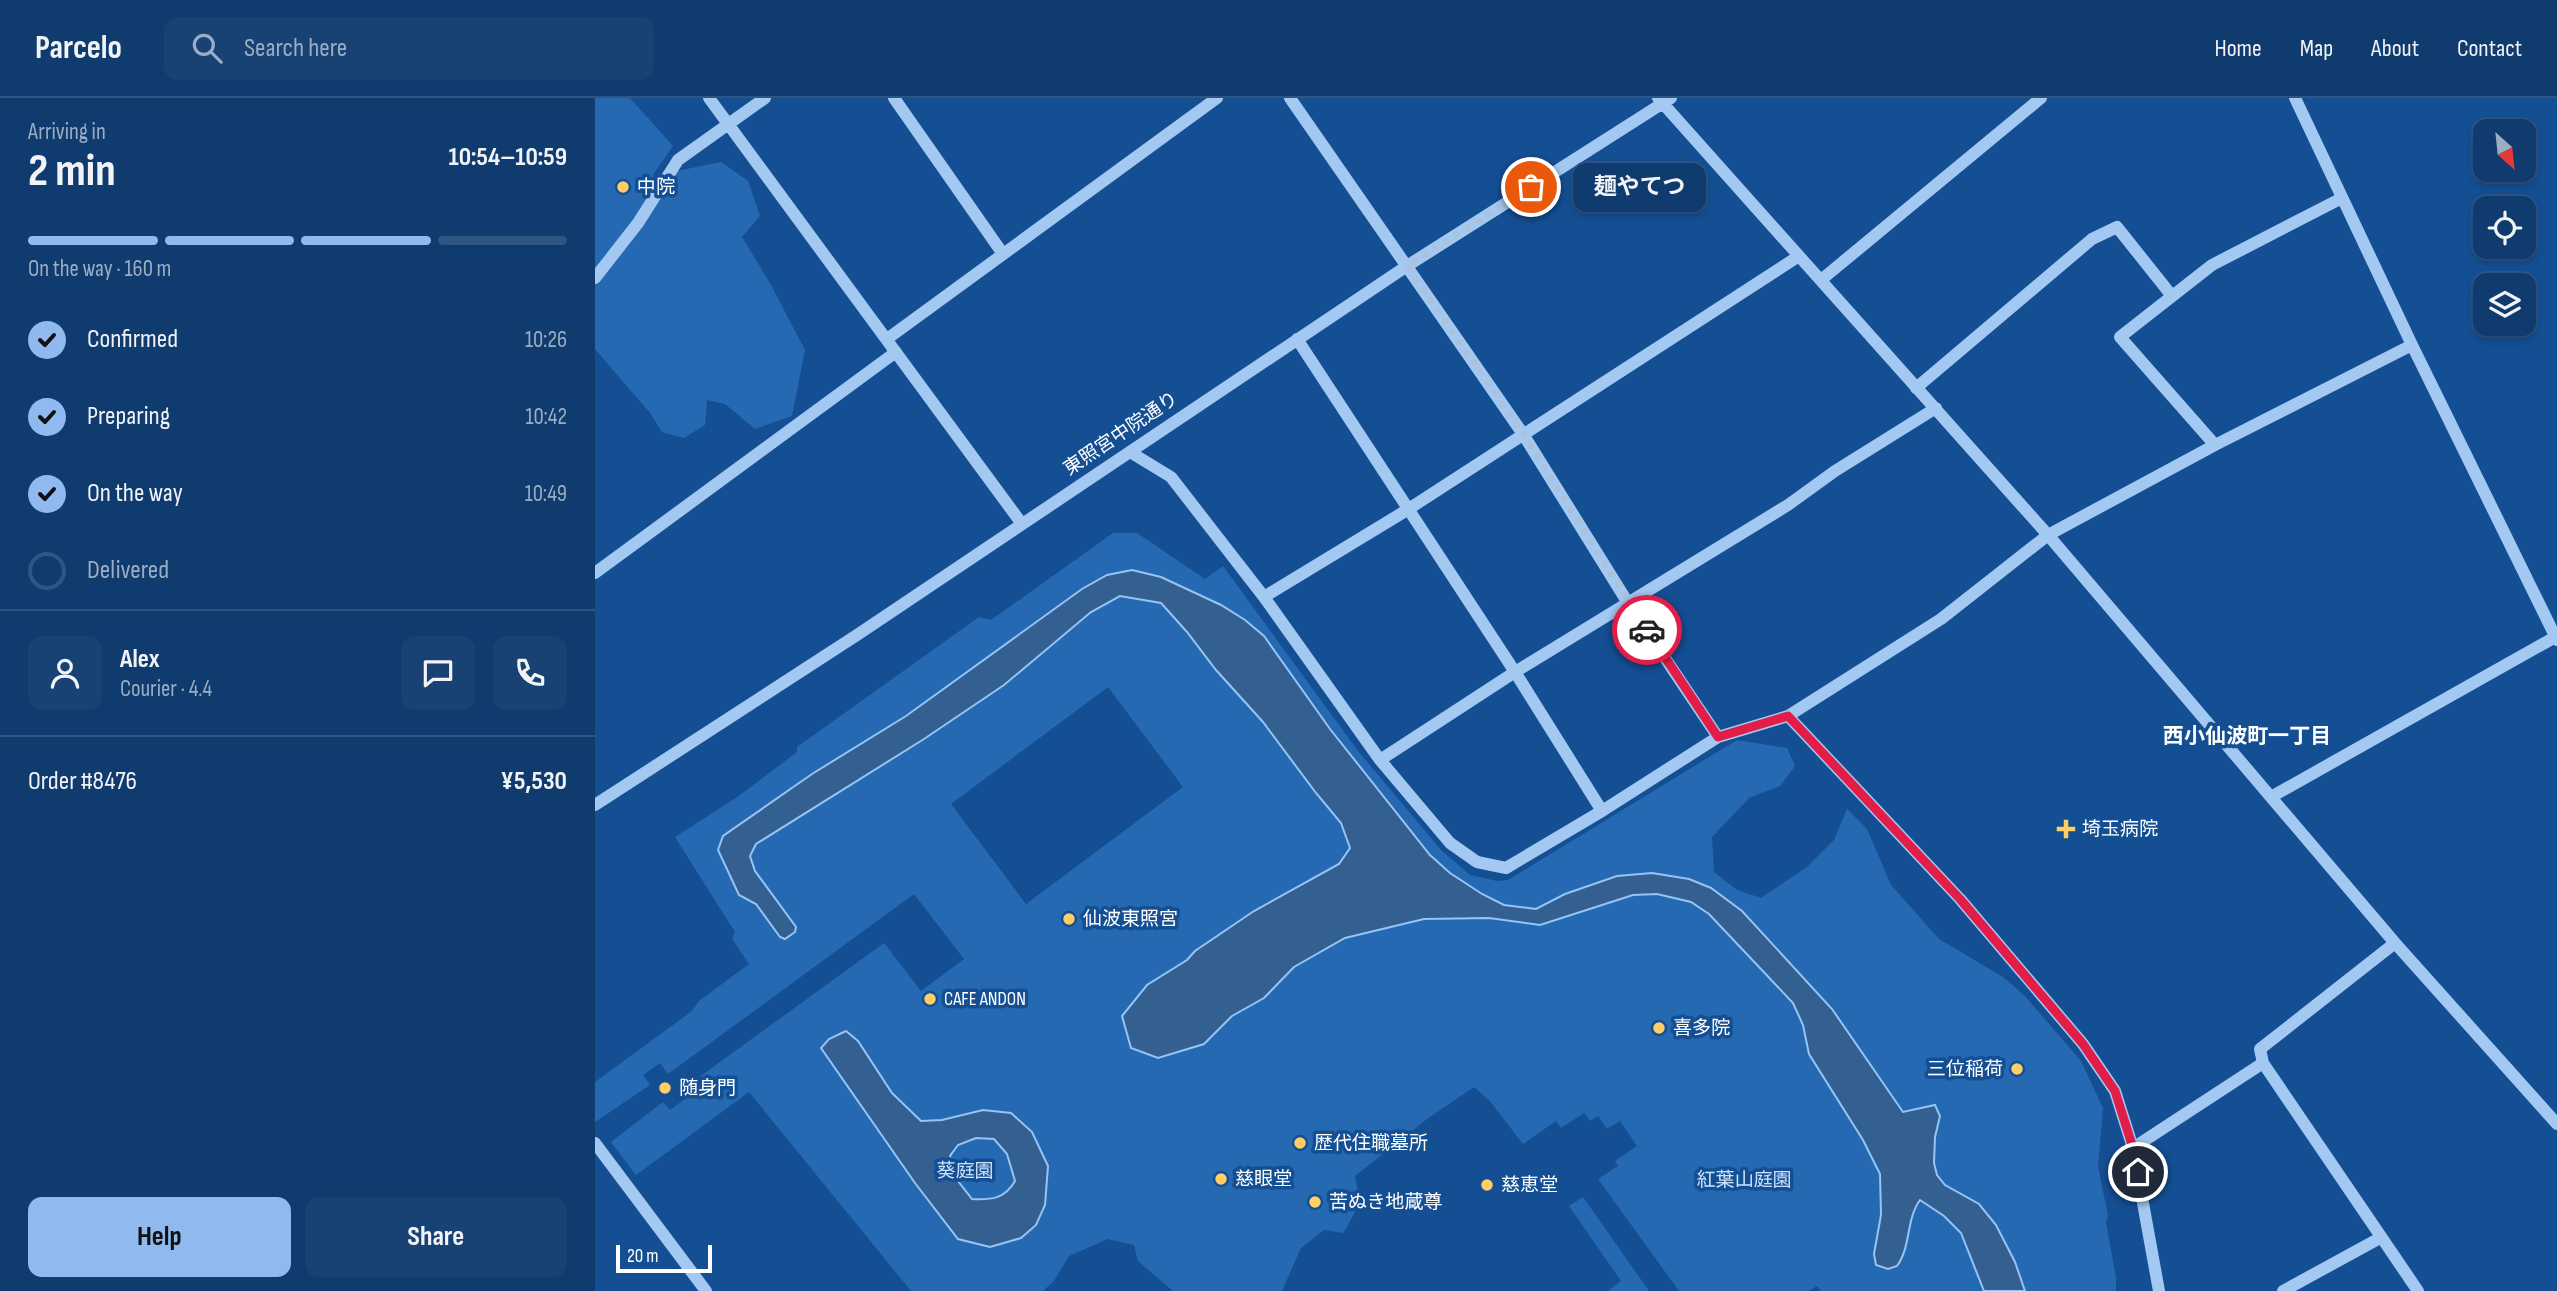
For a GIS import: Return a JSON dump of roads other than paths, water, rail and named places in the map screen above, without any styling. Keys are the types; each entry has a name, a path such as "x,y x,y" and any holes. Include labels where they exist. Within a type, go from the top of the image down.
{"street":[{"path":"709,98 1022,524"},
{"path":"595,278 638,223 678,160 765,98"},
{"path":"894,98 1003,254"},
{"path":"887,339 1217,98"},
{"path":"1290,98 1523,434 1629,603 1718,737"},
{"path":"1821,280 2041,98"},
{"path":"2271,797 2556,637 2412,345 2295,98"},
{"path":"1664,100 2047,534 2395,943 2557,1124"},
{"name":"東照宮中院通り","path":"595,805 857,635 1407,266 1664,100"},
{"path":"2215,445 2120,337 2212,265 2342,198"},
{"path":"1916,387 2092,239 2117,227 2172,296"},
{"path":"1264,597 1407,510 1799,256"},
{"path":"1297,339 1515,672 1602,811"},
{"path":"1130,452 1171,477 1264,597 1380,760 1450,843 1477,862 1506,868 1718,737 1788,716 1941,619 2047,534 2412,345"},
{"path":"595,573 896,352"},
{"path":"1380,760 1515,672 1787,505 1835,471 1935,408"},
{"path":"1788,716 1960,899 2083,1044 2115,1091 2133,1148 2159,1291"},
{"path":"2395,943 2260,1049 2263,1062 2418,1291"},
{"path":"2133,1148 2263,1062"},
{"path":"595,1143 706,1291"},
{"path":"2283,1291 2380,1238"}],"place":[{"name":"中院","path":"623,187"},
{"name":"麺やてつ","path":"1531,187"},
{"name":"埼玉病院","path":"2066,829"},
{"name":"仙波東照宮","path":"1069,919"},
{"name":"CAFE ANDON","path":"930,999"},
{"name":"喜多院","path":"1659,1028"},
{"name":"三位稲荷","path":"2017,1069"},
{"name":"随身門","path":"665,1088"},
{"name":"歴代住職墓所","path":"1300,1143"},
{"name":"慈眼堂","path":"1221,1179"},
{"name":"慈恵堂","path":"1487,1185"},
{"name":"苦ぬき地蔵尊","path":"1315,1202"}],"district":[{"name":"西小仙波町一丁目","path":"2247,736"}],"park label":[{"name":"葵庭園","path":"965,1171"},
{"name":"紅葉山庭園","path":"1744,1180"}]}
